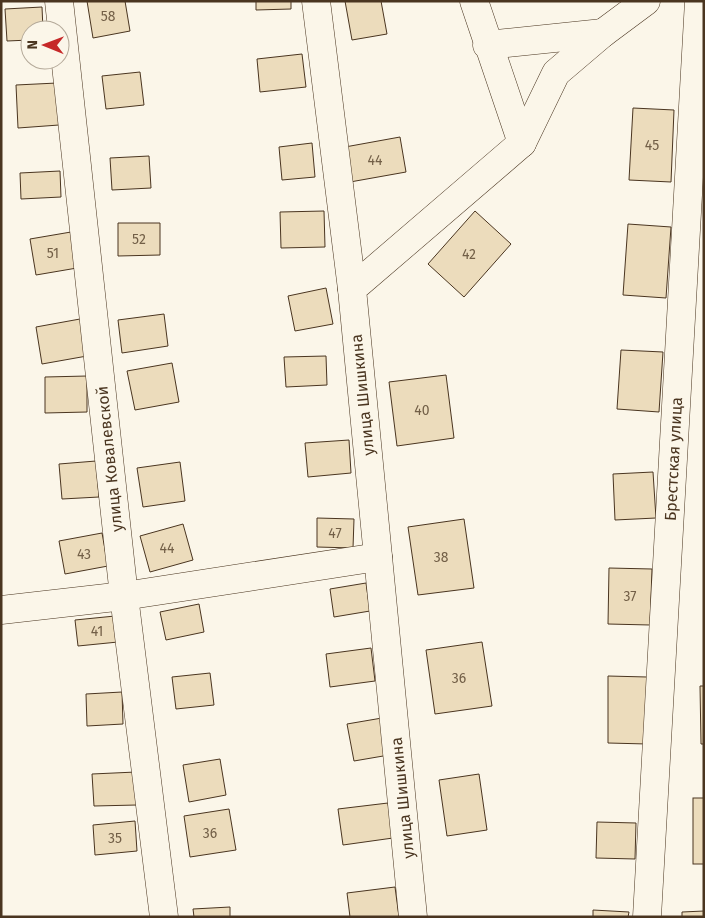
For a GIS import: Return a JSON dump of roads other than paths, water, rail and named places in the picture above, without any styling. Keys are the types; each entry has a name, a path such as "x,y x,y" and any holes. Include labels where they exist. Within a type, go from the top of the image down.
{"street":[{"name":"улица Ковалевской","path":"59,1 124,596 164,917"},
{"name":"улица Шишкина","path":"316,1 352,289 413,917"},
{"path":"474,1 487,45 522,143"},
{"path":"352,289 522,143 556,73 603,33 646,1"},
{"name":"Брестская улица","path":"647,917 699,1"},
{"path":"487,45 603,33"},
{"path":"1,610 124,596 378,556"}]}
